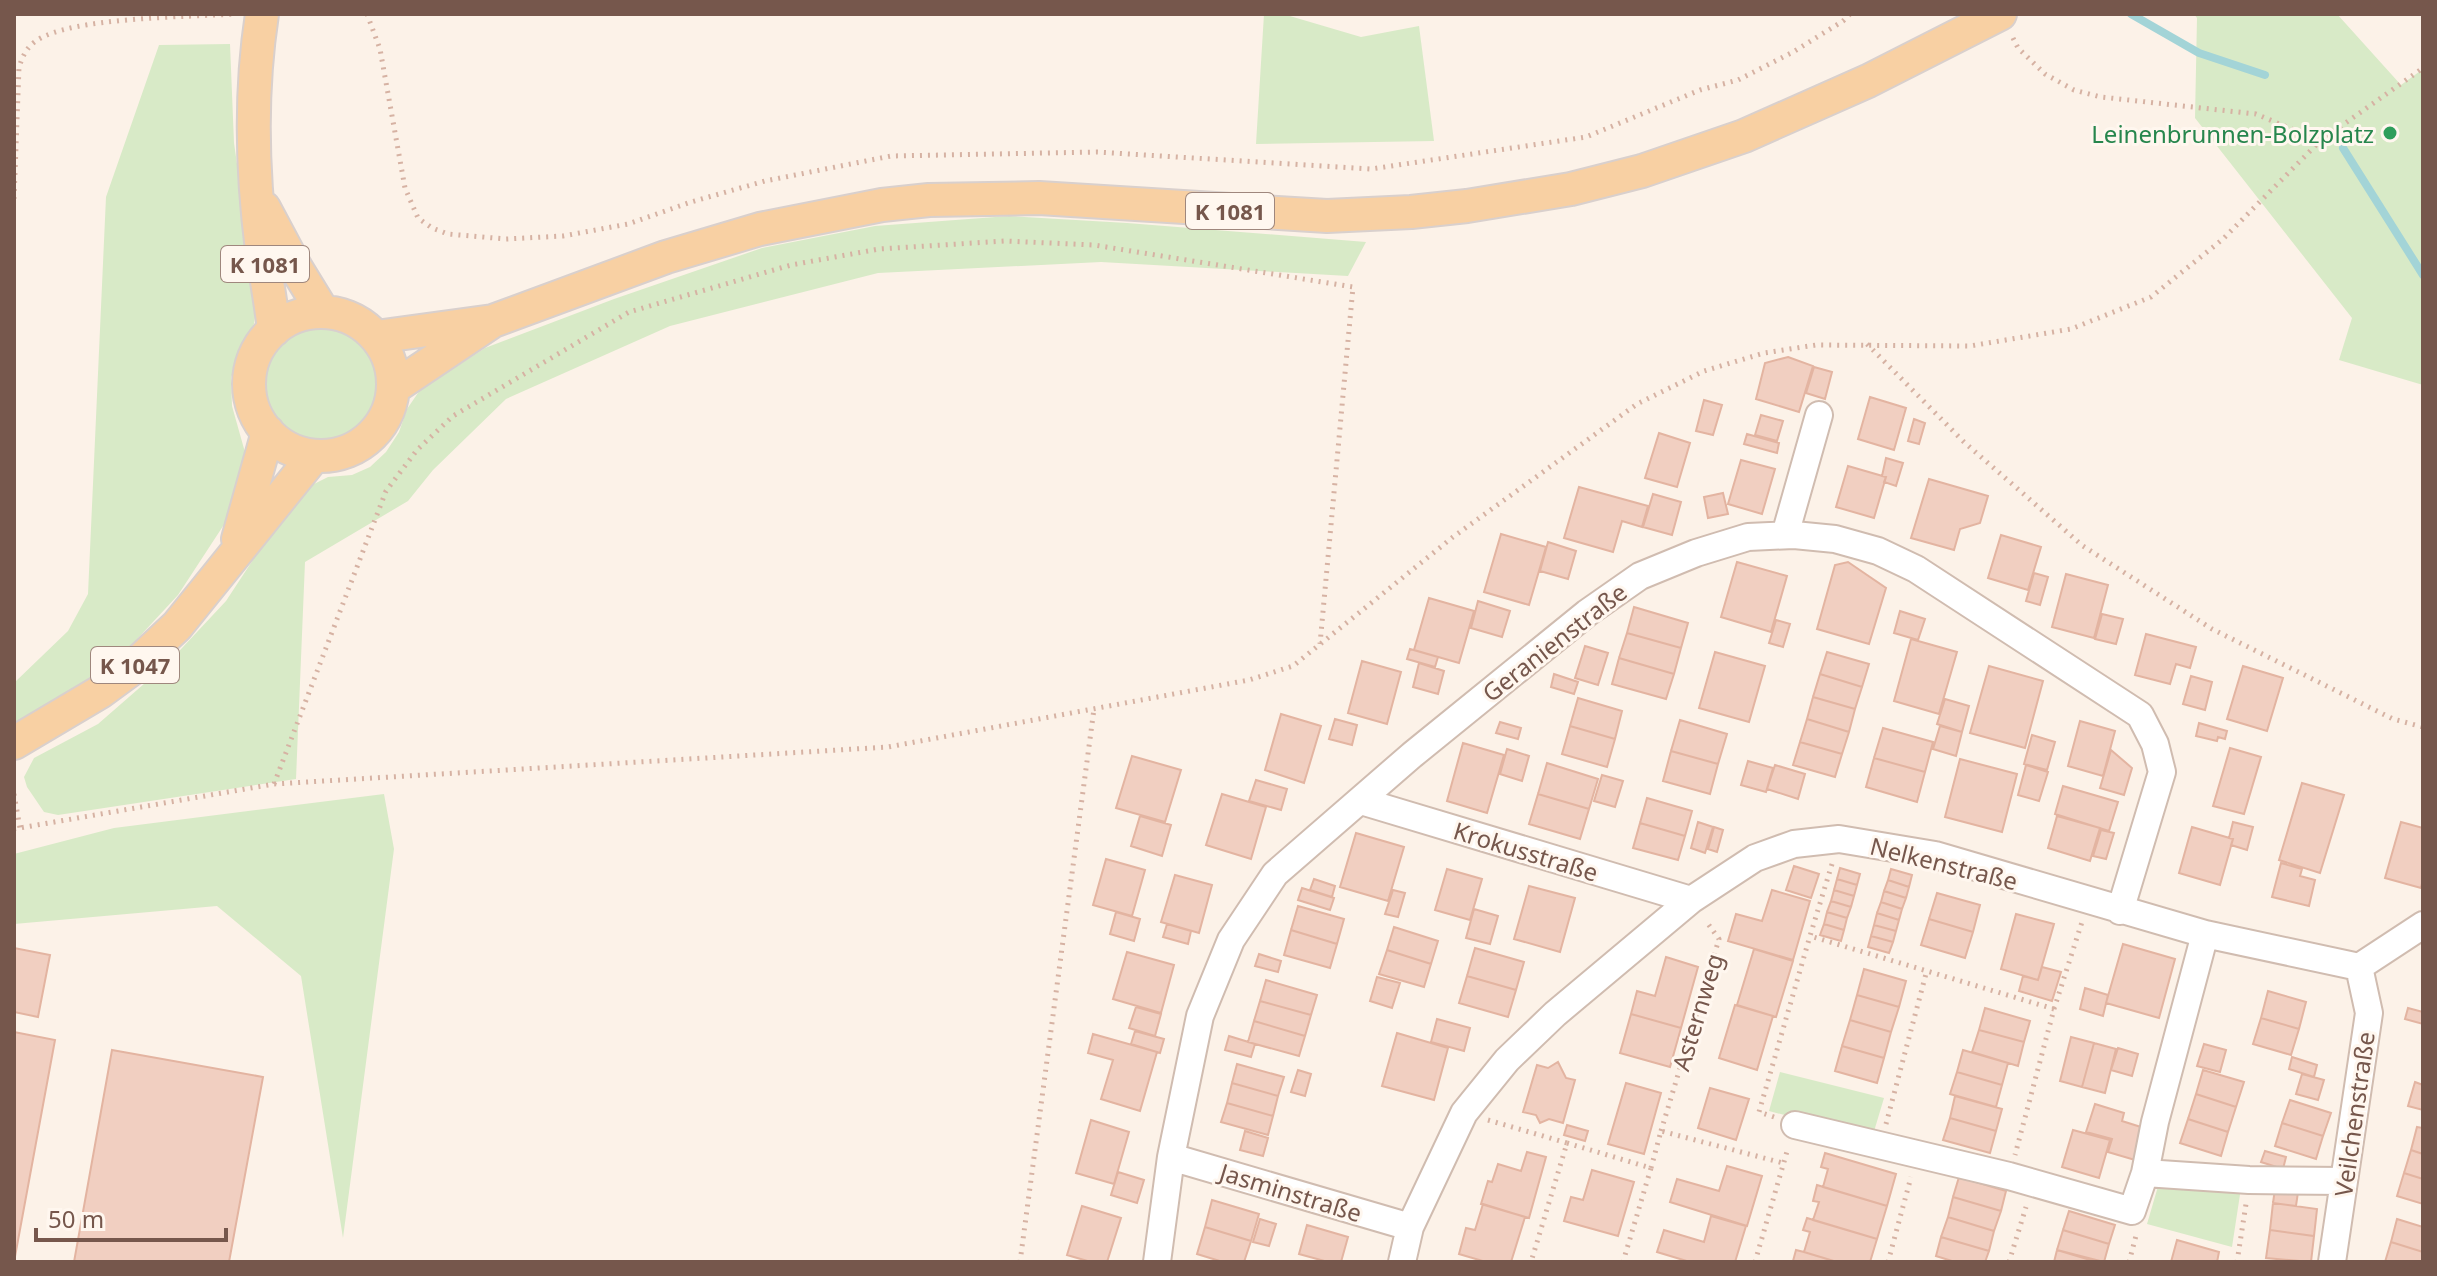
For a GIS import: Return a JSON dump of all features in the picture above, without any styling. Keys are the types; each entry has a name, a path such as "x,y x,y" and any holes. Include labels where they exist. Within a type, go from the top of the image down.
{"main road":[{"name":"K 1081","path":"262,14 253,93 254,160 274,330"},
{"name":"K 1081","path":"376,337 493,321 666,257 760,229 882,205 929,200 1039,198 1327,216 1411,212 1519,199 1619,177 1715,147 1786,119 1953,38 2003,20"},
{"name":"K 1081","path":"259,198 323,312"},
{"path":"323,312 351,318 376,337 389,357 393,388 384,421 370,438 352,450 331,456 314,456 289,449 258,421 251,401 249,380 253,360 263,341 274,330 296,316 323,312"},
{"name":"K 1081","path":"393,388 493,321"},
{"name":"K 1047","path":"232,557 268,432"},
{"name":"K 1047","path":"14,743 78,706 130,670 177,626 314,456"}],"street":[{"path":"1785,535 1819,415"},
{"name":"Geranienstraße","path":"1157,1262 1171,1157 1200,1016 1231,940 1275,874 1412,755 1575,622 1640,576 1696,553 1748,537 1785,535 1835,539 1878,551 1916,569 2140,715 2155,744 2162,772 2120,911"},
{"name":"Krokusstraße","path":"1361,801 1691,900"},
{"name":"Nelkenstraße","path":"1402,1262 1410,1227 1464,1113 1507,1060 1555,1014 1691,900 1755,858 1794,844 1839,839 1935,855 2205,934 2359,967"},
{"path":"2359,967 2423,925"},
{"path":"1795,1125 2021,1179 2132,1211 2145,1173 2155,1122 2205,934"},
{"name":"Veilchenstraße","path":"2332,1262 2369,1013 2359,967"},
{"name":"Jasminstraße","path":"1171,1157 1410,1227"},
{"path":"2145,1173 2249,1180 2344,1181"}],"path":[{"path":"14,199 19,67 26,49 39,38 87,24 240,14"},
{"path":"367,14 380,49 405,188 418,218 448,234 506,239 563,236 628,224 765,181 891,156 1097,152 1371,169 1586,137 1700,90 1738,80 1793,52 1850,14"},
{"path":"2003,20 2018,48 2045,74 2074,90 2101,97 2256,114 2320,141"},
{"path":"14,794 17,828 274,784 888,747 1249,680 1293,666 1453,537 1637,404 1704,371 1764,353 1816,345 1970,346 2071,329 2151,297 2223,239 2320,141 2423,68"},
{"path":"274,784 386,491 417,450 453,416 629,312 791,265 879,249 1005,241 1094,245 1353,287 1320,644"},
{"path":"1866,343 1964,442 2083,546 2212,629 2393,719 2423,727"},
{"path":"1020,1262 1094,709"},
{"path":"1755,1262 1795,1125 1759,1112 1839,839"},
{"name":"Asternweg","path":"1623,1262 1719,939 1691,900"},
{"path":"2009,1262 2021,1179 2054,1009 2088,902"},
{"path":"1810,936 2054,1009"},
{"path":"1880,1145 1927,970"},
{"path":"1464,1113 1651,1168"},
{"path":"1661,1131 1783,1163"},
{"path":"1531,1262 1567,1143"},
{"path":"1888,1262 1918,1153"},
{"path":"2237,1262 2249,1180"}],"green space":[{"path":"1264,14 1283,14 1361,37 1419,26 1434,141 1256,144"},
{"path":"2194,14 2337,14 2401,85 2423,69 2423,385 2339,360 2352,318 2195,118 2197,18"},
{"path":"230,44 234,143 257,303 254,324 241,346 231,378 232,406 248,463 227,520 178,595 114,664 18,723 14,719 14,683 68,631 88,594 106,197 159,45"},
{"path":"1009,216 1366,242 1348,276 1101,262 878,273 670,326 506,399 433,470 408,501 305,562 296,779 58,815 44,812 27,787 24,777 34,758 98,724 168,663 226,601 285,511 312,485 328,477 352,475 370,467 386,452 399,432 407,409 420,390 485,348 762,248 875,226"},
{"path":"321,329 353,338 369,354 378,386 369,418 353,434 321,443 289,434 273,418 264,386 273,354 289,338"},
{"path":"384,794 394,849 343,1238 301,976 217,906 14,924 14,854 114,828"},
{"path":"1780,1072 1884,1098 1872,1138 1769,1111"},
{"path":"2159,1183 2241,1188 2232,1247 2147,1224"}],"building":[{"path":"1788,357 1813,366 1799,412 1756,399 1765,363"},
{"path":"1814,367 1832,372 1825,399 1806,393"},
{"path":"1870,397 1906,408 1894,450 1858,439"},
{"path":"1704,400 1722,405 1713,435 1696,431"},
{"path":"1761,415 1783,421 1777,441 1755,435"},
{"path":"1914,419 1925,423 1919,444 1908,441"},
{"path":"1659,433 1690,443 1677,487 1645,478"},
{"path":"1747,434 1779,443 1777,453 1744,444"},
{"path":"1886,458 1903,463 1896,486 1884,482 1886,477 1882,476"},
{"path":"1741,460 1775,469 1762,514 1728,504"},
{"path":"1848,466 1886,477 1874,518 1836,507"},
{"path":"1929,479 1988,496 1980,523 1960,529 1954,550 1911,538"},
{"path":"1579,487 1648,506 1642,527 1622,521 1613,552 1564,538"},
{"path":"1723,493 1728,514 1708,518 1704,497"},
{"path":"1653,494 1681,502 1672,535 1643,527"},
{"path":"1501,534 1546,547 1529,605 1484,592"},
{"path":"2001,535 2041,547 2028,590 1988,578"},
{"path":"1548,542 1576,551 1568,579 1540,571"},
{"path":"1737,562 1787,576 1771,632 1721,617"},
{"path":"1848,562 1886,588 1869,644 1817,629 1835,565"},
{"path":"2034,573 2048,577 2040,605 2026,601"},
{"path":"2066,574 2108,585 2094,638 2052,627"},
{"path":"1429,598 1474,611 1459,663 1414,650"},
{"path":"1478,601 1510,611 1502,637 1471,628"},
{"path":"1634,607 1688,623 1681,648 1627,633"},
{"path":"1900,611 1925,619 1918,640 1894,633"},
{"path":"2102,614 2123,619 2116,644 2095,639"},
{"path":"1776,620 1790,624 1783,647 1769,643"},
{"path":"1627,633 1681,648 1674,674 1619,658"},
{"path":"2146,634 2196,647 2190,668 2176,664 2170,684 2135,675"},
{"path":"1911,639 1957,652 1939,714 1894,701"},
{"path":"1585,646 1608,653 1598,685 1575,678"},
{"path":"1410,649 1438,657 1435,667 1407,659"},
{"path":"1715,652 1765,666 1749,722 1699,708"},
{"path":"1827,652 1869,664 1862,687 1820,674"},
{"path":"1619,658 1674,674 1666,699 1612,684"},
{"path":"1362,661 1401,672 1387,724 1348,713"},
{"path":"1419,663 1444,671 1438,694 1413,687"},
{"path":"1989,666 2043,681 2025,748 1970,733"},
{"path":"2243,666 2283,678 2267,731 2227,719"},
{"path":"1554,674 1578,682 1574,694 1551,687"},
{"path":"1820,674 1862,687 1855,709 1813,697"},
{"path":"2191,676 2212,682 2205,710 2183,704"},
{"path":"1813,697 1855,709 1849,732 1807,719"},
{"path":"1578,698 1622,711 1615,739 1570,726"},
{"path":"1945,699 1969,706 1962,732 1937,724"},
{"path":"1281,714 1321,726 1304,783 1265,770"},
{"path":"1335,719 1357,725 1352,745 1329,739"},
{"path":"1807,719 1849,732 1842,754 1800,742"},
{"path":"1680,720 1727,734 1718,764 1671,751"},
{"path":"2080,721 2115,731 2103,776 2068,766"},
{"path":"1500,722 1521,728 1518,739 1496,733"},
{"path":"2199,723 2227,731 2225,739 2218,737 2217,741 2196,736"},
{"path":"1570,726 1615,739 1607,767 1562,754"},
{"path":"1940,726 1962,732 1956,756 1933,749"},
{"path":"1883,728 1933,742 1925,772 1874,758"},
{"path":"2032,735 2055,742 2047,770 2024,764"},
{"path":"1800,742 1842,754 1835,777 1793,765"},
{"path":"1463,743 1504,755 1487,813 1447,801"},
{"path":"2230,748 2261,757 2244,814 2213,806"},
{"path":"1507,749 1529,756 1522,781 1500,774"},
{"path":"2111,750 2132,768 2124,795 2100,788"},
{"path":"1671,751 1718,764 1710,794 1663,781"},
{"path":"1132,756 1181,770 1165,822 1116,808"},
{"path":"1874,758 1925,772 1917,802 1866,787"},
{"path":"1960,759 2017,774 2002,832 1945,817"},
{"path":"1748,761 1773,768 1766,792 1741,785"},
{"path":"1547,763 1598,779 1589,809 1538,794"},
{"path":"1775,765 1805,774 1798,799 1767,789"},
{"path":"2026,765 2048,772 2039,801 2018,795"},
{"path":"1602,775 1623,781 1615,807 1594,801"},
{"path":"1256,780 1287,789 1281,810 1249,801"},
{"path":"2302,783 2344,795 2320,873 2279,860"},
{"path":"2063,786 2118,802 2109,831 2055,814"},
{"path":"1222,794 1266,807 1251,859 1206,845"},
{"path":"1538,794 1589,809 1580,839 1529,824"},
{"path":"1647,798 1692,811 1685,836 1640,823"},
{"path":"1140,816 1171,825 1162,856 1131,846"},
{"path":"2057,816 2100,828 2090,861 2048,848"},
{"path":"1698,822 1713,827 1705,853 1691,848"},
{"path":"2233,822 2253,827 2247,850 2231,845 2233,839 2229,838"},
{"path":"2401,822 2423,828 2421,888 2385,878"},
{"path":"1640,823 1685,836 1678,860 1633,848"},
{"path":"1714,827 1723,830 1717,852 1708,849"},
{"path":"2192,827 2233,839 2220,885 2179,873"},
{"path":"2101,830 2114,833 2106,859 2093,856"},
{"path":"1356,833 1404,847 1388,901 1340,887"},
{"path":"1106,859 1145,870 1132,916 1093,905"},
{"path":"2281,863 2302,869 2300,876 2315,880 2309,906 2272,897"},
{"path":"1794,866 1819,874 1811,898 1786,890"},
{"path":"1840,868 1860,874 1857,885 1837,879"},
{"path":"1447,869 1482,879 1470,920 1435,910"},
{"path":"1891,869 1912,875 1909,887 1888,880"},
{"path":"1175,875 1212,885 1199,933 1161,922"},
{"path":"1314,879 1335,886 1332,897 1310,890"},
{"path":"1837,879 1857,885 1854,896 1834,890"},
{"path":"1888,880 1909,887 1906,898 1884,891"},
{"path":"1529,886 1575,898 1560,952 1514,939"},
{"path":"1302,888 1334,898 1330,910 1298,900"},
{"path":"1393,890 1405,893 1398,917 1385,914"},
{"path":"1772,890 1810,901 1793,960 1728,941 1736,914 1762,921"},
{"path":"1834,890 1854,896 1851,907 1831,901"},
{"path":"1884,891 1906,898 1902,909 1881,902"},
{"path":"1937,893 1980,905 1973,932 1929,919"},
{"path":"1831,901 1851,907 1847,918 1827,912"},
{"path":"1881,902 1902,909 1899,920 1877,913"},
{"path":"1298,906 1344,919 1337,944 1291,930"},
{"path":"1474,909 1498,916 1490,944 1466,938"},
{"path":"1116,912 1140,919 1134,941 1110,934"},
{"path":"1827,912 1847,918 1844,930 1824,924"},
{"path":"1877,913 1899,920 1896,931 1874,925"},
{"path":"2016,914 2054,924 2038,980 2001,969"},
{"path":"1929,919 1973,932 1965,958 1921,945"},
{"path":"1167,924 1191,931 1188,944 1163,937"},
{"path":"1824,924 1844,930 1841,941 1820,935"},
{"path":"1874,925 1896,931 1893,942 1871,936"},
{"path":"1394,927 1438,941 1431,964 1387,950"},
{"path":"1291,930 1337,944 1330,968 1284,955"},
{"path":"1871,936 1893,942 1889,953 1868,947"},
{"path":"2123,944 2175,959 2159,1018 2106,1003"},
{"path":"14,948 50,955 38,1017 14,1012"},
{"path":"1475,948 1524,962 1516,990 1467,976"},
{"path":"1754,949 1793,961 1776,1017 1737,1005"},
{"path":"1387,950 1431,964 1424,987 1379,974"},
{"path":"1127,952 1174,965 1161,1013 1113,999"},
{"path":"1259,954 1281,961 1278,972 1255,966"},
{"path":"1666,957 1698,967 1681,1028 1631,1014 1637,991 1655,996"},
{"path":"2042,967 2061,972 2052,1001 2019,991 2023,976 2038,980"},
{"path":"1864,969 1906,981 1899,1007 1857,995"},
{"path":"1467,976 1516,990 1508,1017 1459,1003"},
{"path":"1377,977 1400,983 1392,1008 1370,1001"},
{"path":"1266,980 1317,995 1311,1015 1260,1001"},
{"path":"2085,988 2108,995 2103,1016 2080,1009"},
{"path":"2268,991 2306,1002 2299,1029 2261,1018"},
{"path":"1857,995 1899,1007 1891,1032 1850,1020"},
{"path":"1260,1001 1311,1015 1305,1036 1254,1021"},
{"path":"1735,1005 1773,1016 1757,1070 1719,1058"},
{"path":"1136,1007 1161,1014 1155,1036 1129,1028"},
{"path":"1985,1008 2030,1021 2024,1042 1979,1030"},
{"path":"2408,1008 2423,1012 2423,1024 2405,1019"},
{"path":"1631,1014 1681,1028 1670,1067 1620,1053"},
{"path":"2261,1018 2299,1029 2291,1055 2253,1044"},
{"path":"1437,1019 1470,1028 1464,1051 1431,1042"},
{"path":"1850,1020 1891,1032 1884,1058 1842,1046"},
{"path":"1254,1021 1305,1036 1299,1056 1248,1042"},
{"path":"1979,1030 2024,1042 2018,1066 1972,1052"},
{"path":"1135,1031 1164,1039 1160,1053 1131,1044"},
{"path":"14,1032 55,1040 14,1262"},
{"path":"1397,1033 1448,1048 1434,1100 1382,1086"},
{"path":"1093,1034 1157,1052 1140,1111 1101,1099 1113,1060 1088,1053"},
{"path":"1229,1036 1255,1044 1251,1057 1225,1050"},
{"path":"2071,1037 2094,1043 2082,1087 2060,1081"},
{"path":"2094,1043 2116,1049 2105,1093 2082,1087"},
{"path":"2204,1044 2226,1050 2220,1072 2197,1066"},
{"path":"1842,1046 1884,1058 1877,1083 1835,1071"},
{"path":"2118,1048 2138,1054 2132,1076 2111,1070"},
{"path":"112,1050 263,1077 229,1262 74,1262"},
{"path":"1963,1050 2008,1063 2002,1085 1957,1072"},
{"path":"2292,1057 2317,1065 2314,1077 2289,1069"},
{"path":"1558,1062 1566,1078 1575,1080 1563,1123 1549,1119 1540,1123 1536,1115 1523,1112 1537,1065 1548,1068"},
{"path":"1237,1064 1284,1077 1278,1096 1232,1083"},
{"path":"1298,1070 1311,1074 1305,1096 1291,1092"},
{"path":"2203,1070 2244,1082 2236,1107 2196,1094"},
{"path":"1957,1072 2002,1085 1996,1107 1950,1094"},
{"path":"2302,1074 2324,1080 2318,1100 2296,1094"},
{"path":"2415,1082 2423,1085 2423,1110 2408,1106"},
{"path":"1232,1083 1278,1096 1273,1116 1227,1103"},
{"path":"1626,1083 1661,1093 1644,1154 1608,1144"},
{"path":"1710,1088 1749,1099 1736,1140 1698,1128"},
{"path":"2196,1094 2236,1107 2228,1132 2188,1119"},
{"path":"1955,1096 2002,1109 1996,1131 1950,1118"},
{"path":"2290,1100 2331,1113 2323,1136 2282,1123"},
{"path":"1227,1103 1273,1116 1268,1135 1221,1122"},
{"path":"2095,1104 2124,1113 2122,1121 2144,1128 2135,1160 2108,1152 2112,1139 2086,1132"},
{"path":"1950,1118 1996,1131 1990,1153 1943,1140"},
{"path":"2188,1119 2228,1132 2221,1156 2180,1143"},
{"path":"1091,1120 1129,1132 1114,1184 1076,1173"},
{"path":"2282,1123 2323,1136 2316,1159 2275,1146"},
{"path":"1567,1125 1588,1131 1585,1141 1564,1135"},
{"path":"2417,1127 2423,1128 2423,1154 2411,1150"},
{"path":"2073,1130 2110,1140 2099,1178 2062,1167"},
{"path":"1245,1131 1268,1138 1263,1156 1240,1150"},
{"path":"2411,1150 2423,1154 2423,1179 2404,1173"},
{"path":"2265,1151 2286,1157 2283,1169 2261,1162"},
{"path":"1527,1152 1546,1157 1529,1218 1481,1204 1488,1181 1492,1182 1498,1164 1521,1171"},
{"path":"1825,1153 1896,1174 1887,1206 1823,1187 1828,1169 1821,1167"},
{"path":"1727,1166 1762,1176 1747,1226 1670,1202 1677,1179 1719,1191"},
{"path":"1592,1170 1634,1182 1618,1236 1564,1221 1571,1197 1583,1200"},
{"path":"1118,1172 1144,1180 1137,1203 1111,1195"},
{"path":"2404,1173 2423,1179 2423,1204 2397,1196"},
{"path":"1959,1177 2006,1191 2001,1211 1953,1197"},
{"path":"1817,1185 1887,1206 1877,1239 1813,1220 1819,1202 1813,1201"},
{"path":"2275,1189 2298,1192 2296,1206 2273,1203"},
{"path":"1953,1197 2001,1211 1994,1231 1948,1217"},
{"path":"1212,1200 1259,1214 1251,1241 1205,1227"},
{"path":"2273,1203 2317,1209 2314,1236 2270,1230"},
{"path":"1483,1204 1525,1217 1511,1262 1486,1262 1459,1254 1466,1228 1475,1230"},
{"path":"1082,1206 1121,1218 1107,1262 1091,1262 1067,1255"},
{"path":"2069,1211 2115,1225 2109,1244 2063,1230"},
{"path":"1711,1216 1746,1226 1735,1262 1690,1262 1657,1252 1664,1230 1704,1242"},
{"path":"1948,1217 1994,1231 1989,1251 1941,1237"},
{"path":"1807,1218 1877,1239 1870,1262 1837,1262 1804,1252 1810,1232 1803,1230"},
{"path":"1260,1219 1276,1224 1269,1246 1253,1242"},
{"path":"2397,1219 2423,1227 2423,1252 2391,1242"},
{"path":"1307,1225 1348,1237 1341,1262 1328,1262 1299,1254"},
{"path":"1205,1227 1251,1241 1244,1262 1223,1262 1197,1254"},
{"path":"2063,1230 2109,1244 2104,1262 2057,1250"},
{"path":"2270,1230 2314,1236 2311,1262 2266,1258"},
{"path":"1941,1237 1989,1251 1985,1262 1955,1262 1936,1256"},
{"path":"2177,1240 2219,1252 2217,1262 2171,1262"},
{"path":"2391,1242 2423,1252 2423,1262 2385,1262"},
{"path":"1796,1250 1804,1252 1837,1262 1793,1261"},
{"path":"2057,1250 2097,1262 2054,1262"}],"waterway":[{"path":"2131,14 2199,53 2265,75"},
{"path":"2343,148 2423,275"}],"place":[{"name":"Leinenbrunnen-Bolzplatz","path":"2390,133"}]}
